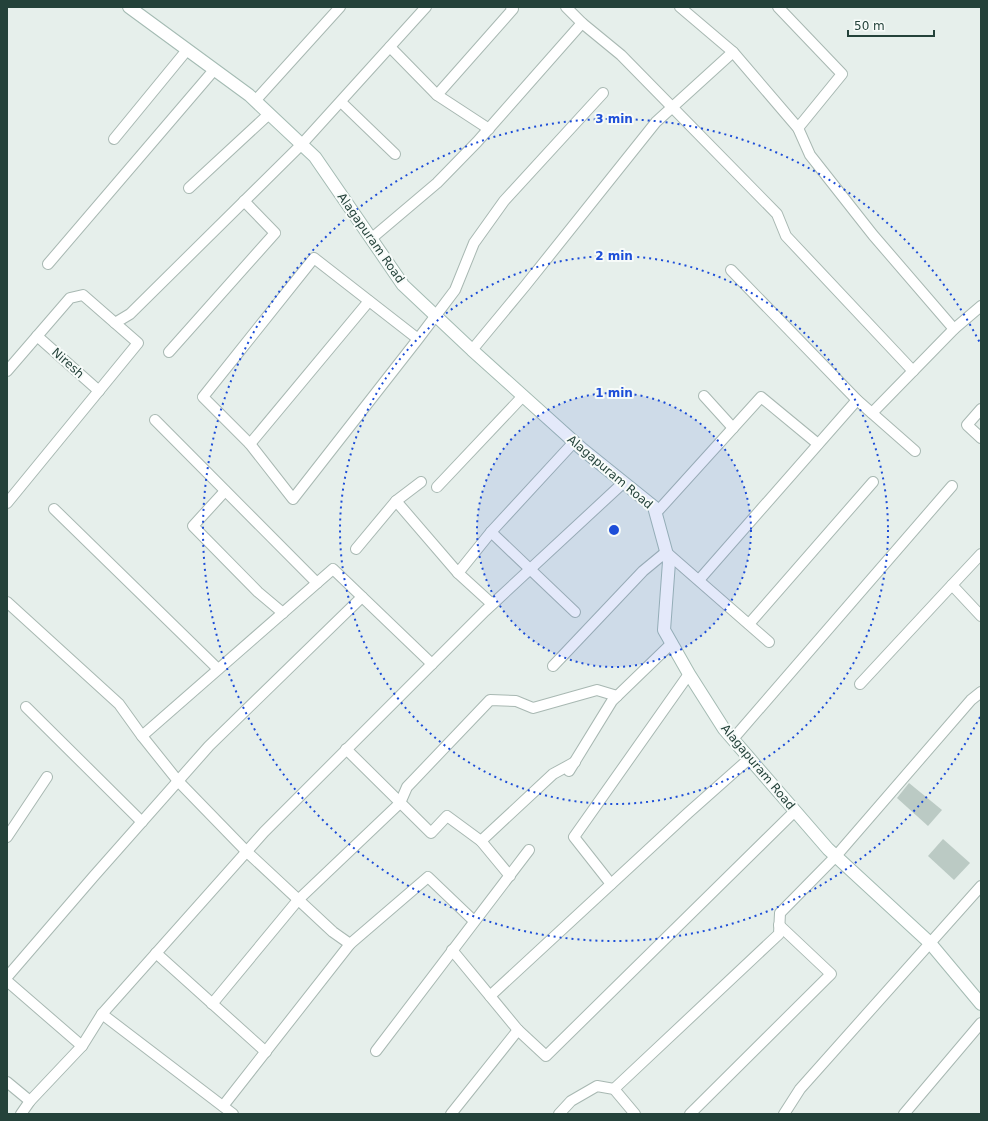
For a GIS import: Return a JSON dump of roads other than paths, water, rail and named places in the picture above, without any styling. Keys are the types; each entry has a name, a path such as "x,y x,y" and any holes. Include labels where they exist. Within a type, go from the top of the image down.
{"main road":[{"name":"Alagapuram Road","path":"129,7 255,102 315,157 403,285 472,350 574,442 654,507 669,562 664,630 689,674 724,729 836,856 930,944 981,1004"}],"street":[{"path":"255,102 340,7"},
{"path":"115,323 130,314 301,145 426,7"},
{"path":"436,95 513,9 511,7"},
{"path":"566,7 582,23 621,55 777,214 786,236 913,371"},
{"path":"680,7 733,52 798,128 810,155 873,234 954,329"},
{"path":"778,7 842,74 798,128"},
{"path":"372,238 437,183 489,129 582,23"},
{"path":"390,47 436,95 489,129"},
{"path":"114,139 188,50"},
{"path":"472,350 656,122 733,52"},
{"path":"48,264 214,70"},
{"path":"418,340 314,258 204,397 250,444 293,499 418,340 455,290 474,243 504,202 603,93"},
{"path":"341,102 395,154"},
{"path":"189,188 269,114"},
{"path":"169,352 275,233 244,201"},
{"path":"731,270 857,400 915,451"},
{"path":"7,371 70,298 83,295 138,343 7,503"},
{"path":"250,444 369,301"},
{"path":"872,414 954,329 981,306"},
{"name":"Niresh","path":"38,336 99,391"},
{"path":"437,487 523,396"},
{"path":"704,396 733,428"},
{"path":"656,513 761,397 818,444"},
{"path":"699,580 857,400"},
{"path":"981,409 967,425 981,438"},
{"path":"155,420 317,583"},
{"path":"458,573 492,532 574,442"},
{"path":"356,549 396,501 421,482"},
{"path":"21,1114 30,1101 82,1046 102,1014 264,832 492,604 623,482"},
{"path":"749,624 873,482"},
{"path":"733,739 952,486"},
{"path":"226,491 193,526 258,592 283,613"},
{"path":"396,501 458,573 492,604"},
{"path":"54,509 218,669"},
{"path":"492,532 575,612"},
{"path":"553,666 643,571 666,552 769,642"},
{"path":"860,684 981,554"},
{"path":"142,736 333,569 432,664"},
{"path":"952,585 981,616"},
{"path":"7,978 209,746 362,597"},
{"path":"7,602 119,704 142,736 178,780 246,852 333,932 350,944"},
{"path":"569,771 612,701 672,643"},
{"path":"611,884 574,837 689,674"},
{"path":"212,1004 298,900 400,804 407,786 490,700 516,701 533,708 597,690 617,696"},
{"path":"614,1089 778,934 780,913 836,856 971,700 981,692"},
{"path":"26,707 142,822"},
{"path":"346,749 431,833 447,816 481,841 510,876"},
{"path":"490,996 688,813 750,758"},
{"path":"481,841 553,774 575,762"},
{"path":"7,837 47,777"},
{"path":"452,950 518,1030 546,1056 795,811"},
{"path":"376,1051 529,850"},
{"path":"223,1106 350,944 428,878 474,921"},
{"path":"784,1114 800,1089 981,886"},
{"path":"690,1114 832,974 779,925"},
{"path":"156,954 266,1052"},
{"path":"7,982 82,1046"},
{"path":"102,1014 233,1114"},
{"path":"908,1113 981,1023"},
{"path":"451,1114 518,1030"},
{"path":"7,1082 30,1101"},
{"path":"559,1114 570,1101 596,1086 614,1089 635,1114"}]}
